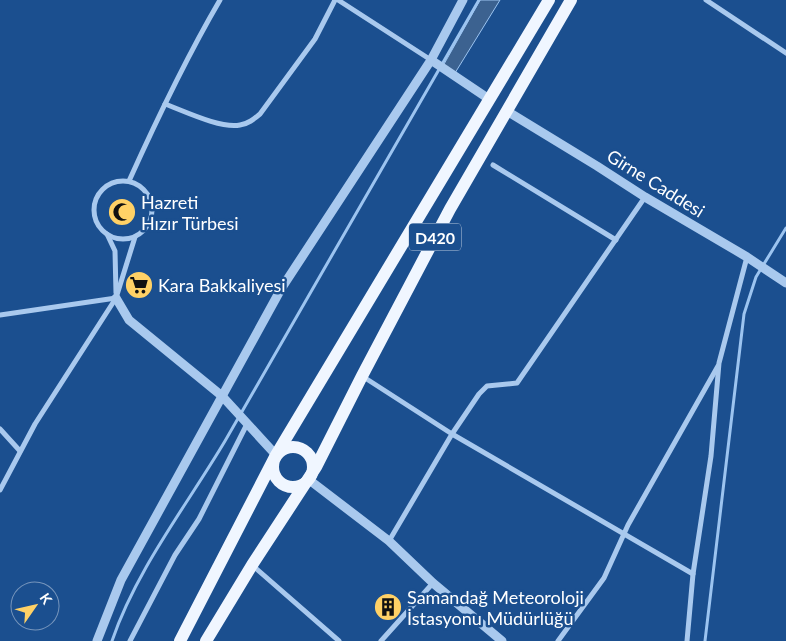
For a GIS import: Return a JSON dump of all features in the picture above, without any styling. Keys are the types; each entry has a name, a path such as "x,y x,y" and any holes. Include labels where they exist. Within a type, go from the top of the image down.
{"main road":[{"name":"D420","path":"180,641 276,455 549,0"},
{"name":"D420","path":"206,641 252,565 308,479 450,209 571,0"},
{"path":"292,446 304,450 312,461 312,473 308,479 299,486 281,483 273,467 276,455 280,451 292,446"}],"street":[{"path":"129,180 165,104 220,0"},
{"path":"165,104 223,125 241,125 253,120 260,114 315,39 337,0 489,99"},
{"path":"97,641 121,580 281,289 430,60 462,0"},
{"path":"706,0 786,53"},
{"name":"Girne Caddesi","path":"507,111 645,197 747,257 786,283"},
{"path":"494,165 616,240"},
{"path":"107,234 116,238 126,239 135,237 149,225 153,207 145,190 138,184 129,180 119,180 109,184 101,190 96,198 94,208 95,218 107,234 116,251 116,298 129,320 222,396 276,455"},
{"path":"388,540 452,434 485,387 518,383 645,197"},
{"path":"0,490 35,424 116,298 135,237"},
{"path":"687,641 693,574 711,456 719,363 747,257"},
{"path":"0,315 116,298"},
{"path":"558,641 604,578 624,535 719,363"},
{"path":"362,376 452,434 693,574"},
{"path":"130,641 175,555 199,519 247,424"},
{"path":"0,429 20,451"},
{"path":"308,479 388,540 433,583 502,641"},
{"path":"252,565 339,641"},
{"path":"381,641 433,583"}],"water":[{"path":"480,0 500,0 455,73 443,66"}],"waterway":[{"path":"112,641 122,615 148,563 225,441 479,0"},
{"path":"705,641 744,314 756,277 786,228"}],"place":[{"name":"Hazreti Hızır Türbesi","path":"122,212"},
{"name":"Kara Bakkaliyesi","path":"139,285"},
{"name":"Samandağ Meteoroloji İstasyonu Müdürlüğü","path":"388,607"}]}
